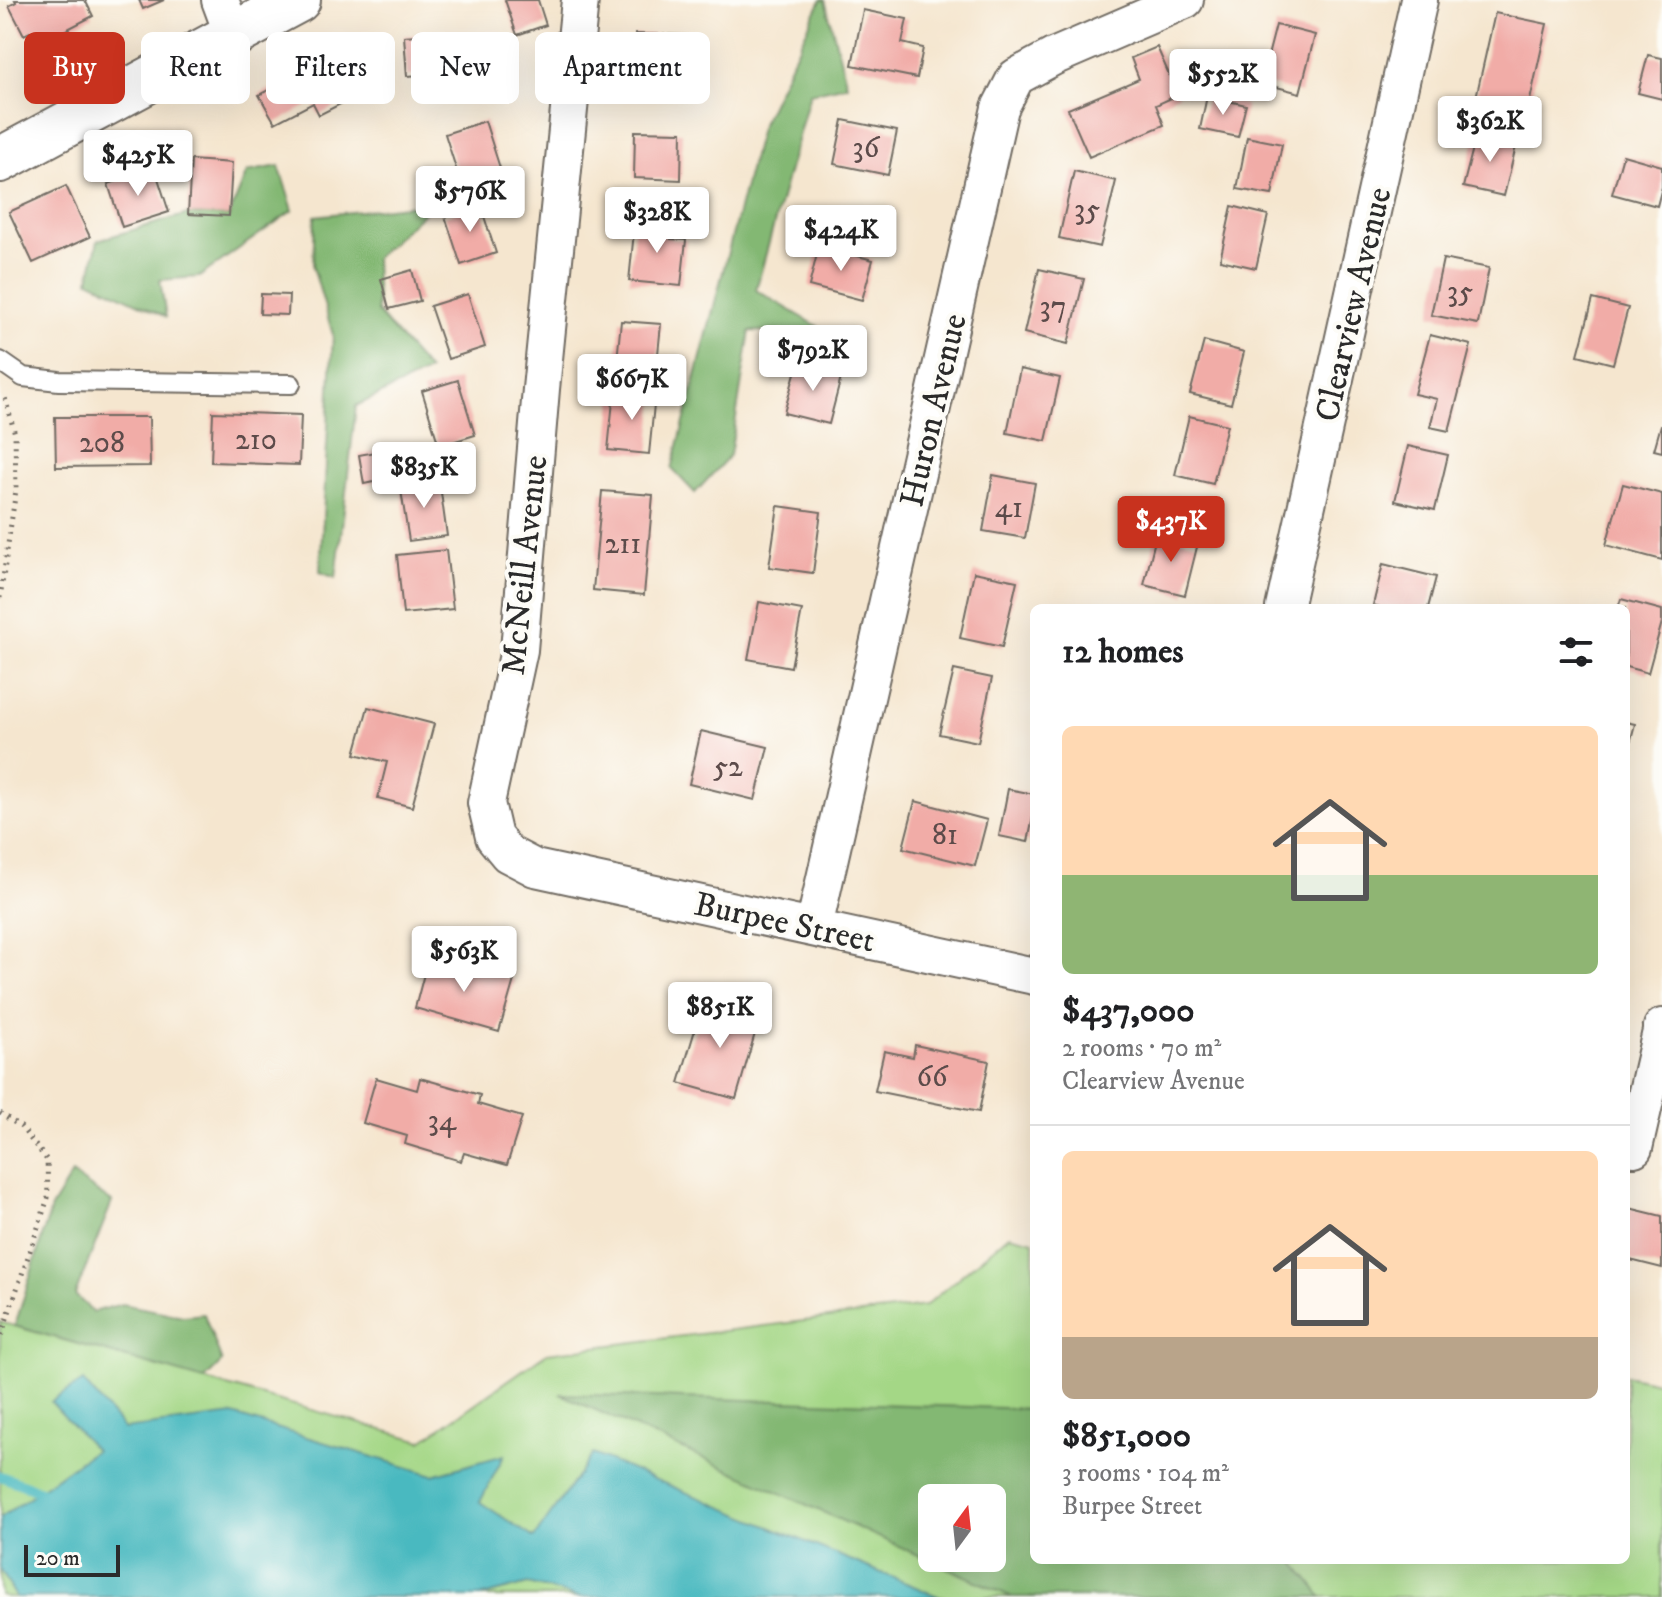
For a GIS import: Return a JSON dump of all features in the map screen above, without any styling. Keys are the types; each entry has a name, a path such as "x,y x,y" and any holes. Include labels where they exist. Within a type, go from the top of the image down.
{"street":[{"path":"0,160 226,17 298,0"},
{"name":"McNeill Avenue","path":"535,868 508,854 494,837 486,803 519,650 541,389 580,0"},
{"name":"Huron Avenue","path":"814,927 1000,108 1016,77 1053,57 1185,0"},
{"name":"Clearview Avenue","path":"1285,604 1419,0"},
{"name":"Burpee Street","path":"535,868 1030,975"},
{"path":"1641,1149 1662,1027"}],"lane":[{"path":"0,361 23,377 59,381 291,384"}],"path":[{"path":"0,598 16,490 15,434 4,392"},
{"path":"0,1113 21,1127 47,1160 48,1198 0,1339"}],"green space":[{"path":"821,0 825,0 847,85 810,93 756,290 829,333 750,331 730,455 695,493 672,469 760,128"},
{"path":"279,166 293,210 199,277 160,280 166,317 89,280 98,240 188,214 229,216 247,172"},
{"path":"434,203 375,258 377,312 429,371 356,406 336,578 320,572 333,335 313,267 315,216"},
{"path":"72,1174 112,1202 75,1295 93,1312 122,1304 183,1316 204,1314 222,1362 204,1380 15,1326 51,1208"},
{"path":"1009,1235 1030,1240 1030,1564 1630,1564 1630,1376 1662,1383 1662,1597 0,1595 0,1322 422,1441 547,1353 925,1306"},
{"path":"560,1394 1030,1409 1030,1564 1296,1564 1322,1597 1012,1597 956,1572 1006,1572 1006,1484 918,1484 918,1555"}],"water":[{"path":"83,1381 124,1429 233,1415 433,1475 504,1455 480,1502 534,1538 593,1454 940,1597 578,1597 528,1584 480,1597 16,1597 0,1569 0,1518 95,1450 51,1402"}],"building":[{"path":"85,0 93,16 62,32 24,32 24,35 9,6 16,2"},
{"path":"139,0 164,0 143,9"},
{"path":"505,0 538,0 546,25 519,34"},
{"path":"863,10 907,19 902,43 923,48 917,78 852,65"},
{"path":"1495,13 1547,24 1527,114 1475,102"},
{"path":"1276,25 1315,35 1300,93 1261,83"},
{"path":"404,36 411,36 411,76 407,76"},
{"path":"1157,47 1178,95 1156,105 1164,125 1089,157 1068,109 1139,79 1131,58"},
{"path":"1648,55 1662,58 1662,99 1638,93"},
{"path":"266,91 266,104 311,104 275,123 259,95"},
{"path":"1207,96 1246,105 1238,137 1200,129"},
{"path":"314,104 340,104 319,115"},
{"path":"843,120 897,131 888,175 834,164"},
{"path":"485,121 500,168 460,181 445,134"},
{"path":"635,131 682,132 681,180 634,178"},
{"path":"1477,132 1517,142 1504,196 1463,187"},
{"path":"1247,137 1282,144 1272,195 1237,189"},
{"path":"1623,155 1662,166 1662,187 1657,206 1612,194"},
{"path":"191,160 232,163 229,216 188,214"},
{"path":"155,169 169,212 122,227 108,184"},
{"path":"1074,171 1116,181 1100,247 1059,238"},
{"path":"66,186 90,237 33,263 9,212"},
{"path":"480,204 496,253 461,265 445,216"},
{"path":"1232,206 1268,215 1256,268 1220,260"},
{"path":"635,222 673,226 671,239 686,240 681,286 629,281"},
{"path":"819,246 873,260 862,300 809,286"},
{"path":"1443,259 1489,268 1478,324 1431,315"},
{"path":"1039,269 1084,279 1068,344 1024,333"},
{"path":"412,270 420,301 389,309 381,279"},
{"path":"261,294 289,295 288,315 260,314"},
{"path":"468,294 485,347 448,359 430,306"},
{"path":"1593,299 1628,308 1613,364 1578,355"},
{"path":"621,321 661,324 655,384 615,380"},
{"path":"1430,335 1471,345 1449,431 1430,427 1437,399 1414,394"},
{"path":"1204,341 1244,352 1231,404 1190,394"},
{"path":"798,362 842,374 829,424 784,413"},
{"path":"1020,369 1060,378 1046,441 1007,433"},
{"path":"458,380 475,435 439,446 422,391"},
{"path":"614,391 655,395 649,454 608,450"},
{"path":"213,412 301,415 299,465 211,462"},
{"path":"1189,416 1227,425 1213,484 1175,475"},
{"path":"55,417 149,417 150,466 56,467"},
{"path":"1662,425 1662,452 1654,450"},
{"path":"1408,446 1448,455 1435,510 1395,501"},
{"path":"391,449 397,477 364,484 359,455"},
{"path":"993,475 1035,483 1025,538 983,531"},
{"path":"439,478 447,536 409,541 400,484"},
{"path":"1623,484 1662,494 1662,560 1606,545"},
{"path":"602,491 653,495 644,595 593,590"},
{"path":"778,506 821,512 813,573 769,567"},
{"path":"1157,532 1198,543 1185,595 1144,585"},
{"path":"446,550 453,609 403,614 397,555"},
{"path":"1383,564 1436,577 1429,604 1373,604"},
{"path":"974,572 1017,581 1002,647 960,638"},
{"path":"1621,599 1662,610 1662,622 1648,673 1630,668 1630,604 1619,604"},
{"path":"759,602 802,610 791,667 748,659"},
{"path":"954,670 992,678 978,742 939,734"},
{"path":"368,707 434,724 412,807 378,798 387,762 355,754"},
{"path":"1630,723 1635,724 1630,743"},
{"path":"701,731 768,747 755,800 689,784"},
{"path":"1008,789 1030,793 1028,842 999,836"},
{"path":"915,801 987,820 975,866 903,848"},
{"path":"429,955 514,980 499,1032 415,1008"},
{"path":"704,1000 760,1016 736,1099 679,1083"},
{"path":"915,1045 989,1061 979,1112 875,1091 884,1051 913,1057"},
{"path":"376,1078 417,1090 420,1078 480,1095 478,1104 522,1117 507,1165 464,1153 461,1161 405,1144 407,1136 363,1123"},
{"path":"1630,1208 1662,1216 1662,1268 1630,1260"}],"waterway":[{"path":"0,1476 51,1495"}]}
